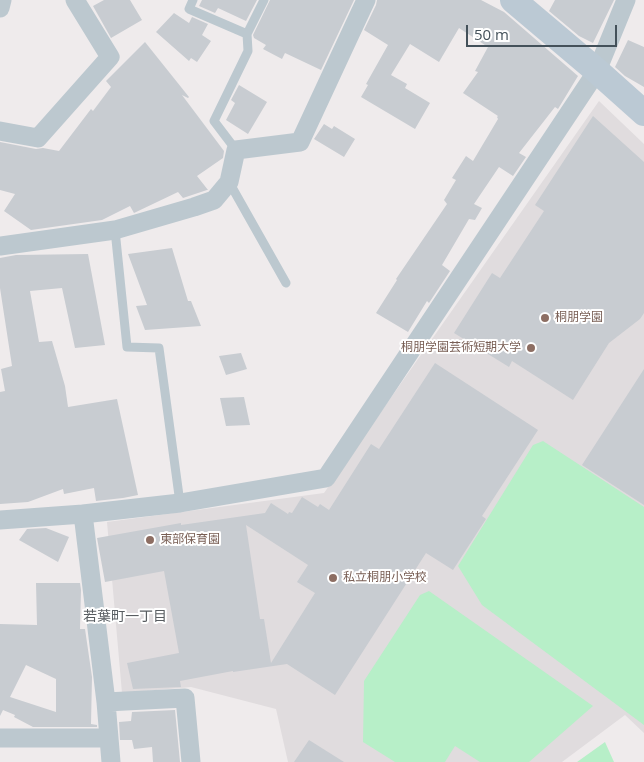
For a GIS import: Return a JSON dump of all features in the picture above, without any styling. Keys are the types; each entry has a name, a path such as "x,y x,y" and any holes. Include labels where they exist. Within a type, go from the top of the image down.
{"main road":[{"path":"513,0 644,113"}],"street":[{"path":"0,8 2,0"},
{"path":"0,131 38,138 110,57 75,0"},
{"path":"0,246 115,230 214,200 229,182 236,150 300,142 366,0"},
{"path":"0,520 83,514 180,503 326,478 597,71 626,0"},
{"path":"83,514 106,702 111,762"},
{"path":"106,702 185,698 191,762"},
{"path":"0,738 109,738"}],"lane":[{"path":"193,0 189,9 247,34"},
{"path":"236,150 214,121 248,51 247,34 264,0"},
{"path":"229,182 286,283"},
{"path":"115,230 127,347 159,348 180,503"}],"shaded area":[{"name":"桐朋学園","path":"599,101 644,144 644,733 625,715 562,762 288,762 276,709 191,687 122,693 107,522 324,493"}],"green space":[{"path":"543,441 644,507 644,725 482,605 458,566 533,445"},
{"path":"429,591 593,706 529,762 480,762 455,746 445,762 395,762 363,742 364,681 420,595"},
{"path":"605,742 614,762 577,762"}],"building":[{"path":"104,0 130,0 142,20 111,38 93,6"},
{"path":"202,0 257,0 246,21 218,8 215,13 199,6"},
{"path":"270,0 354,0 321,70 285,53 282,59 263,49 266,45 254,38 253,35"},
{"path":"377,0 481,0 504,12 578,76 558,109 555,107 519,153 526,157 513,176 499,167 474,204 482,208 475,220 469,219 442,265 450,271 429,303 427,301 408,332 376,313 396,279 447,204 444,200 456,180 452,178 466,156 473,161 498,116 463,93 478,72 475,71 488,47 459,28 439,62 410,44 391,75 407,84 405,88 430,103 415,129 361,97 368,85 366,84 388,45 364,30"},
{"path":"555,0 614,0 593,43 579,36 549,11"},
{"path":"174,13 189,23 192,17 208,24 202,35 211,41 197,62 191,58 189,61 156,32"},
{"path":"628,40 644,47 644,87 625,76 615,67"},
{"path":"145,42 189,97 182,95 224,151 223,158 197,176 208,190 183,198 178,192 134,213 130,206 102,220 31,230 4,211 15,194 0,190 0,142 59,151 91,109 93,111 111,87 106,81"},
{"path":"239,85 267,102 248,134 226,120 235,103 231,100"},
{"path":"593,116 644,162 644,313 640,319 609,343 573,400 512,361 509,367 454,333 492,273 500,278 544,211 535,205"},
{"path":"324,124 332,129 334,126 355,139 344,157 314,139"},
{"path":"172,248 188,301 191,301 201,326 145,330 136,306 147,305 128,254"},
{"path":"88,254 105,345 75,348 62,288 30,291 39,342 52,341 65,386 68,407 117,399 138,495 96,501 94,488 64,494 63,489 28,502 0,504 0,392 5,391 1,369 12,366 0,288 0,258 16,255"},
{"path":"241,353 247,369 226,375 219,356"},
{"path":"435,363 538,430 482,516 486,519 453,570 426,553 335,695 287,664 233,671 180,681 181,687 133,689 127,663 179,653 164,571 105,582 97,538 181,523 181,525 265,513 271,503 288,514 289,512 292,513 302,497 318,507 320,504 329,510 371,444 379,449","holes":["246,525 308,565 297,582 315,593 271,663 264,619 260,619"]},
{"path":"644,369 644,505 582,465"},
{"path":"244,397 250,425 226,426 220,398"},
{"path":"46,528 69,537 58,562 19,540 27,529"},
{"path":"36,583 80,583 80,629 85,629 92,677 91,724 97,725 97,727 33,727 14,717 15,715 3,710 0,716 0,624 37,625","holes":["26,665 56,679 56,712 10,697"]},
{"path":"175,710 180,762 153,762 152,747 134,749 132,740 120,740 119,722 131,721 132,712"},
{"path":"309,740 344,762 294,762"}],"place":[{"name":"桐朋学園","path":"545,318"},
{"name":"桐朋学園芸術短期大学","path":"531,348"},
{"name":"東部保育園","path":"150,540"},
{"name":"私立桐朋小学校","path":"333,578"}],"district":[{"name":"若葉町一丁目","path":"125,617"}]}
